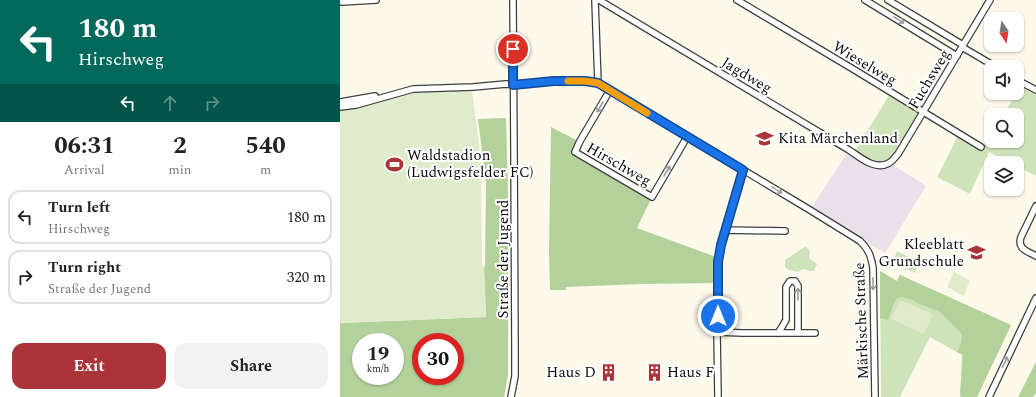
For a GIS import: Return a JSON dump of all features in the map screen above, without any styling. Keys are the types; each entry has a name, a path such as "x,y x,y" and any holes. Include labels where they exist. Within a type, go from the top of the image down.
{"street":[{"path":"342,2 376,0"},
{"name":"Straße der Jugend","path":"511,397 515,376 512,0"},
{"path":"595,0 598,83"},
{"name":"Jagdweg","path":"599,0 873,165 883,166"},
{"name":"Wieselweg","path":"737,0 981,147"},
{"path":"865,0 957,56"},
{"path":"888,0 985,60"},
{"name":"Fuchsweg","path":"883,166 890,163 898,154 990,0"},
{"path":"340,107 356,105 412,89 513,85 554,81 585,81 598,83 743,170 725,230 718,262 718,397"},
{"path":"1024,84 1036,90"},
{"name":"Hirschweg","path":"610,90 575,152 652,197 687,137"},
{"path":"340,102 386,96"},
{"name":"Märkische Straße","path":"743,170 860,242 865,246 871,255 873,268 875,397"},
{"path":"1036,206 1021,237 1020,243 1023,249 1036,256"},
{"path":"725,230 785,231"},
{"path":"778,333 786,320 786,287 790,281 795,281 798,286 798,333"},
{"path":"989,397 1036,298"},
{"path":"718,332 815,333"}],"shaded area":[{"path":"849,150 890,163 926,186 885,253 810,210"}],"green space":[{"path":"1024,89 1036,95 1036,176 1024,170 1024,156 997,156 989,152 987,156 984,156 984,163 970,194 937,177 959,134 982,148 984,145 984,148 1024,148 1024,108 1007,108 1012,100 1024,100"},
{"path":"472,90 481,159 482,266 484,267 486,317 340,323 340,110 355,108 414,93"},
{"path":"891,92 923,112 890,163 883,166 854,153"},
{"path":"506,118 508,193 508,374 504,397 340,397 340,323 486,317 484,267 486,183 478,119"},
{"path":"551,127 578,141 573,153 651,199 637,228 719,258 718,283 566,287 566,290 550,290 549,253"},
{"path":"806,246 810,252 809,258 817,264 814,271 803,269 798,272 789,270 785,267 785,260"},
{"path":"897,251 919,262 915,273 893,262"},
{"path":"880,271 897,281 900,275 1011,325 977,397 960,397 962,355 930,337 900,397 881,397"},
{"path":"880,271 897,281 900,275 1011,325 977,397 963,397 960,395 963,355 957,352 961,343 962,334 939,311 903,297 897,298 888,320 880,318"},
{"path":"954,272 970,280 964,296 947,287"},
{"path":"900,300 933,314 924,334 891,319"},
{"path":"1036,362 1036,393 1033,397 1018,397"}],"slow traffic":[{"path":"568,81 598,83 647,113"}],"place":[{"name":"Kita Märchenland","path":"765,138"},
{"name":"Waldstadion (Ludwigsfelder FC)","path":"394,164"},
{"name":"Kleeblatt Grundschule","path":"977,253"},
{"name":"Haus D","path":"609,372"},
{"name":"Haus F","path":"654,372"}],"route":[{"path":"513,49 513,85 554,81 585,81 598,83 743,170 721,245 718,262 718,316"}]}
